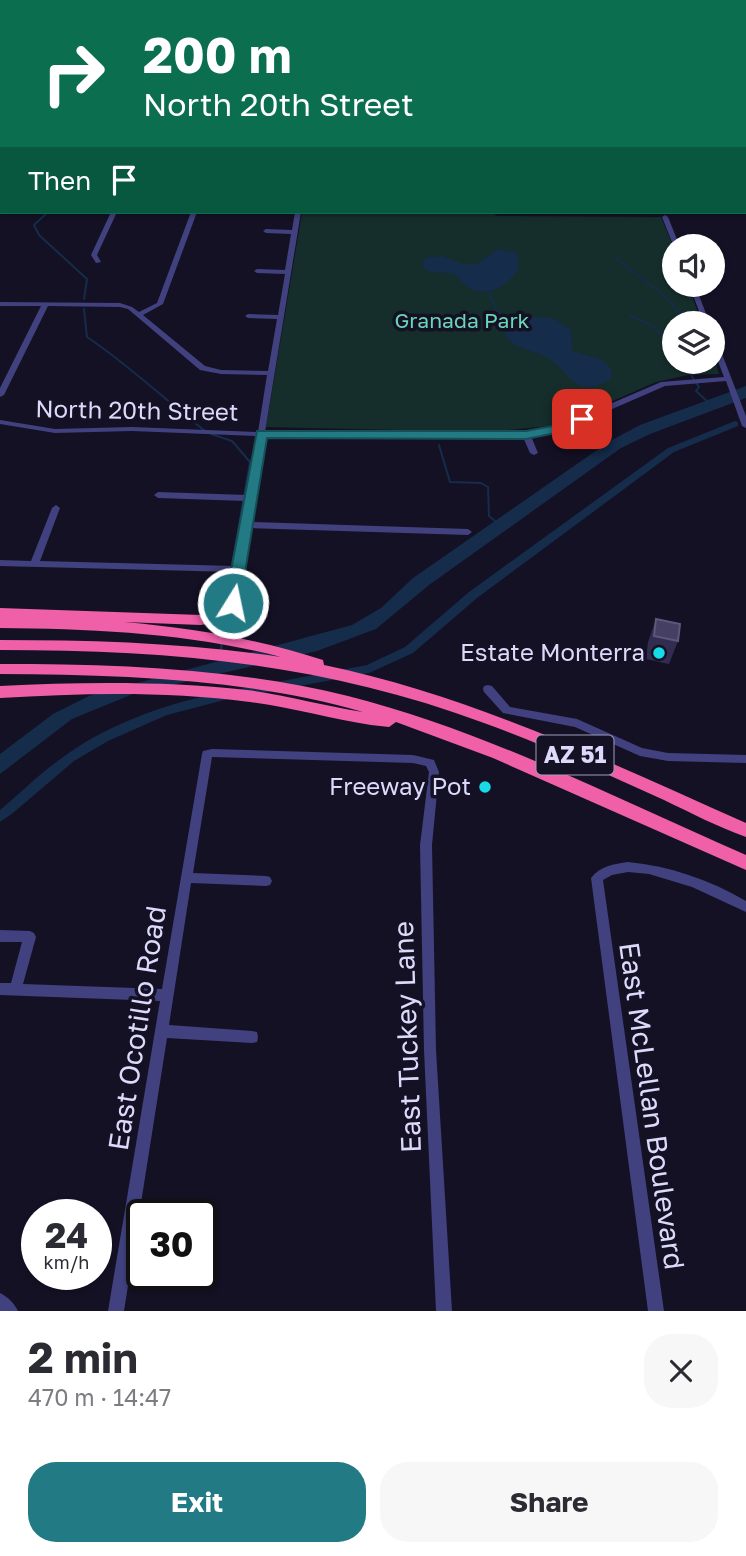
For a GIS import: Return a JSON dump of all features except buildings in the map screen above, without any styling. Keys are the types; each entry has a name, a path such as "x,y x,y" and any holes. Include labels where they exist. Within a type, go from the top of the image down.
{"highway":[{"path":"0,613 201,620 227,616"},
{"path":"0,623 116,627 197,636 303,658 356,678"},
{"name":"AZ 51","path":"0,645 174,648 241,656 356,678 400,689 538,738 746,830"},
{"name":"AZ 51","path":"0,669 132,670 251,682 350,703 412,723 525,767 746,863"},
{"path":"0,692 96,688 249,696 374,720 412,723"}],"street":[{"path":"98,262 94,255 104,225 112,214"},
{"path":"137,315 160,304 193,214"},
{"path":"227,616 239,569 298,214"},
{"path":"665,217 672,234"},
{"path":"266,231 294,232"},
{"path":"257,271 287,272"},
{"path":"0,304 120,305 137,315 203,368 221,372 270,373"},
{"path":"0,395 45,305"},
{"path":"247,316 279,317"},
{"path":"725,369 746,426"},
{"name":"North 20th Street","path":"0,422 55,431 132,429 261,434 526,435 561,428 664,384 729,379"},
{"path":"526,435 534,453"},
{"path":"158,495 250,498"},
{"path":"34,565 56,508"},
{"path":"245,526 468,532"},
{"path":"0,563 239,569"},
{"path":"488,689 507,710 577,723 649,755 746,759"},
{"name":"East Tuckey Lane","path":"207,754 413,759 430,763 435,782 426,845 430,1051 444,1311"},
{"name":"East Ocotillo Road","path":"116,1311 207,754"},
{"name":"East McLellan Boulevard","path":"656,1311 597,878 607,871 619,869 654,870 681,875 746,907"},
{"path":"186,878 266,881"},
{"path":"0,936 30,937 15,989"},
{"path":"0,989 167,995"},
{"path":"161,1031 252,1037"},
{"path":"0,1301 10,1311"}],"green space":[{"name":"Granada Park","path":"302,214 661,217 668,234 662,234 662,297 692,297 697,311 662,311 662,374 719,374 688,375 656,382 558,425 487,432 266,427"}],"water":[{"path":"498,249 517,253 519,267 505,284 491,291 476,291 455,275 431,271 422,265 426,258 442,256 463,264 476,264"},
{"path":"523,316 553,318 571,330 572,351 600,359 612,369 611,379 588,387 580,385 546,357 514,344 505,335 503,328 510,321"},
{"path":"746,386 746,398 650,434 621,448 429,585 376,629 317,651 133,694 72,719 0,774 0,754 53,714 89,696 352,625 381,608 413,578 610,441 640,425"}],"waterway":[{"path":"46,214 34,225 39,235 87,279 84,299"},
{"path":"615,257 668,299 678,311"},
{"path":"488,291 498,313 506,319"},
{"path":"84,309 87,337 118,359 205,431"},
{"path":"629,315 651,325 662,335"},
{"path":"691,374 699,387 696,391 708,402"},
{"path":"240,693 369,669 409,650 473,595 671,450 735,424"},
{"path":"211,434 232,441 250,462 230,577"},
{"path":"439,445 450,482 481,483 488,487 489,516 495,521"},
{"path":"224,613 231,575"},
{"path":"221,651 223,620"},
{"path":"0,817 70,758 104,737 164,712 224,696"}],"place":[{"name":"Estate Monterra","path":"659,653"},
{"name":"Freeway Pot","path":"485,787"}],"route":[{"path":"233,603 261,434 526,435 561,428 582,419"}]}
